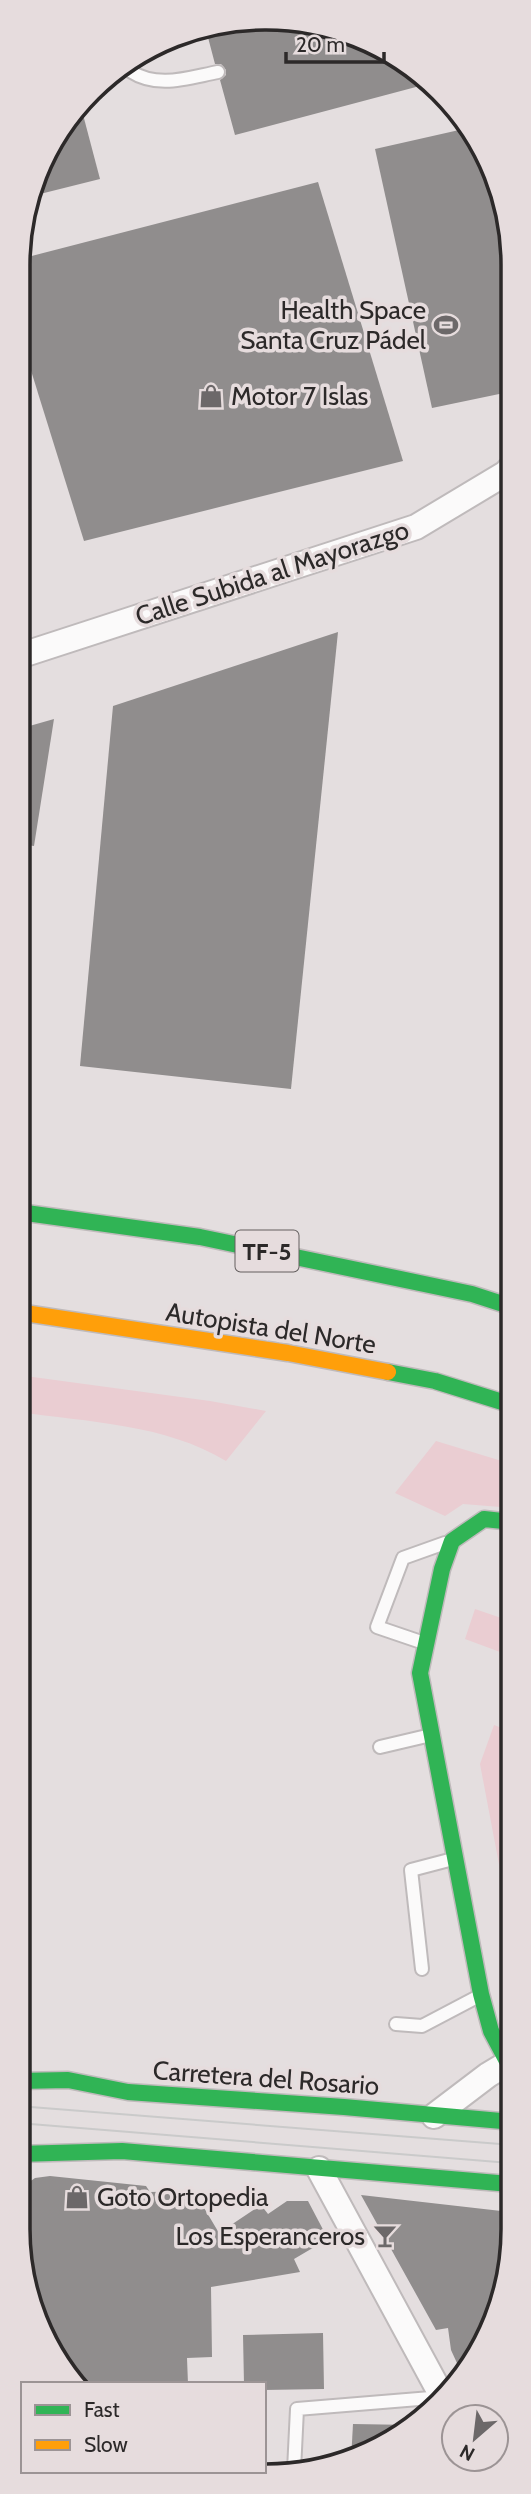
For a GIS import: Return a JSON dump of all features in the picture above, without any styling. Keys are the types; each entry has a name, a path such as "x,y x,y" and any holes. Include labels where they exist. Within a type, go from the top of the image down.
{"main road":[{"name":"TF-5","path":"30,1214 200,1237 472,1294 501,1303"},
{"name":"Autopista del Norte","path":"30,1314 315,1358 435,1381 501,1402"},
{"path":"501,1521 484,1519 452,1541 442,1569 420,1673 481,1994 491,2031 501,2047"},
{"name":"Carretera del Rosario","path":"30,2081 68,2080 128,2092 501,2121"},
{"path":"30,2154 122,2151 501,2183"}],"street":[{"name":"Calle Subida al Mayorazgo","path":"30,652 416,527 501,476"},
{"path":"434,2116 501,2067"},
{"path":"319,2169 438,2389"}],"lane":[{"path":"131,72 142,79 164,83 218,72"},
{"path":"426,1643 377,1627 404,1558 452,1541"},
{"path":"380,1747 432,1735"},
{"path":"422,1969 411,1870 456,1858"},
{"path":"396,2024 422,2025 481,1994"},
{"path":"294,2462 297,2409 429,2398"}],"shaded area":[{"path":"30,1377 266,1411 226,1461 178,1439 98,1422 30,1414"},
{"path":"436,1441 501,1461 501,1507 463,1504 445,1516 395,1493"},
{"path":"475,1609 501,1618 500,1652 465,1639"},
{"path":"494,1725 501,1728 501,1875 480,1764"}],"building":[{"path":"250,30 296,32 341,42 370,54 419,86 235,135 220,80 226,75 226,70 221,64 215,64 208,37"},
{"path":"83,116 100,179 41,194 61,148"},
{"path":"458,130 477,161 493,204 501,250 501,394 432,408 375,149"},
{"name":"Motor 7 Islas","path":"318,182 403,461 84,541 30,367 31,256"},
{"path":"338,632 291,1089 80,1066 113,706"},
{"path":"54,719 34,846 30,845 30,726"},
{"path":"50,2176 146,2186 150,2192 194,2191 219,2233 261,2205 268,2214 287,2201 308,2201 328,2239 294,2259 300,2272 211,2287 212,2357 187,2358 188,2382 87,2382 61,2346 38,2290 30,2228 30,2182"},
{"path":"361,2195 501,2211 499,2259 493,2290 483,2319 458,2365 451,2350 448,2328 436,2330"},
{"path":"323,2333 324,2389 266,2390 266,2382 244,2382 243,2335"},
{"path":"353,2424 396,2425 383,2433 352,2448"}],"tram line":[{"path":"30,2107 501,2144"},
{"path":"30,2124 501,2162"}],"traffic: fast":[{"path":"30,1214 200,1237 472,1294 501,1303"},
{"path":"388,1372 435,1381 501,1402"},
{"path":"501,1521 484,1519 452,1541 442,1569 420,1673 481,1994 491,2031 501,2050"},
{"path":"30,2081 68,2080 128,2092 501,2121"},
{"path":"30,2154 122,2151 501,2183"}],"traffic: slow":[{"path":"30,1314 288,1353 388,1372"}],"place":[{"name":"Health Space Santa Cruz Pádel","path":"446,325"},
{"name":"Motor 7 Islas","path":"211,396"},
{"name":"Goto Ortopedia","path":"77,2197"},
{"name":"Los Esperanceros","path":"385,2236"}]}
